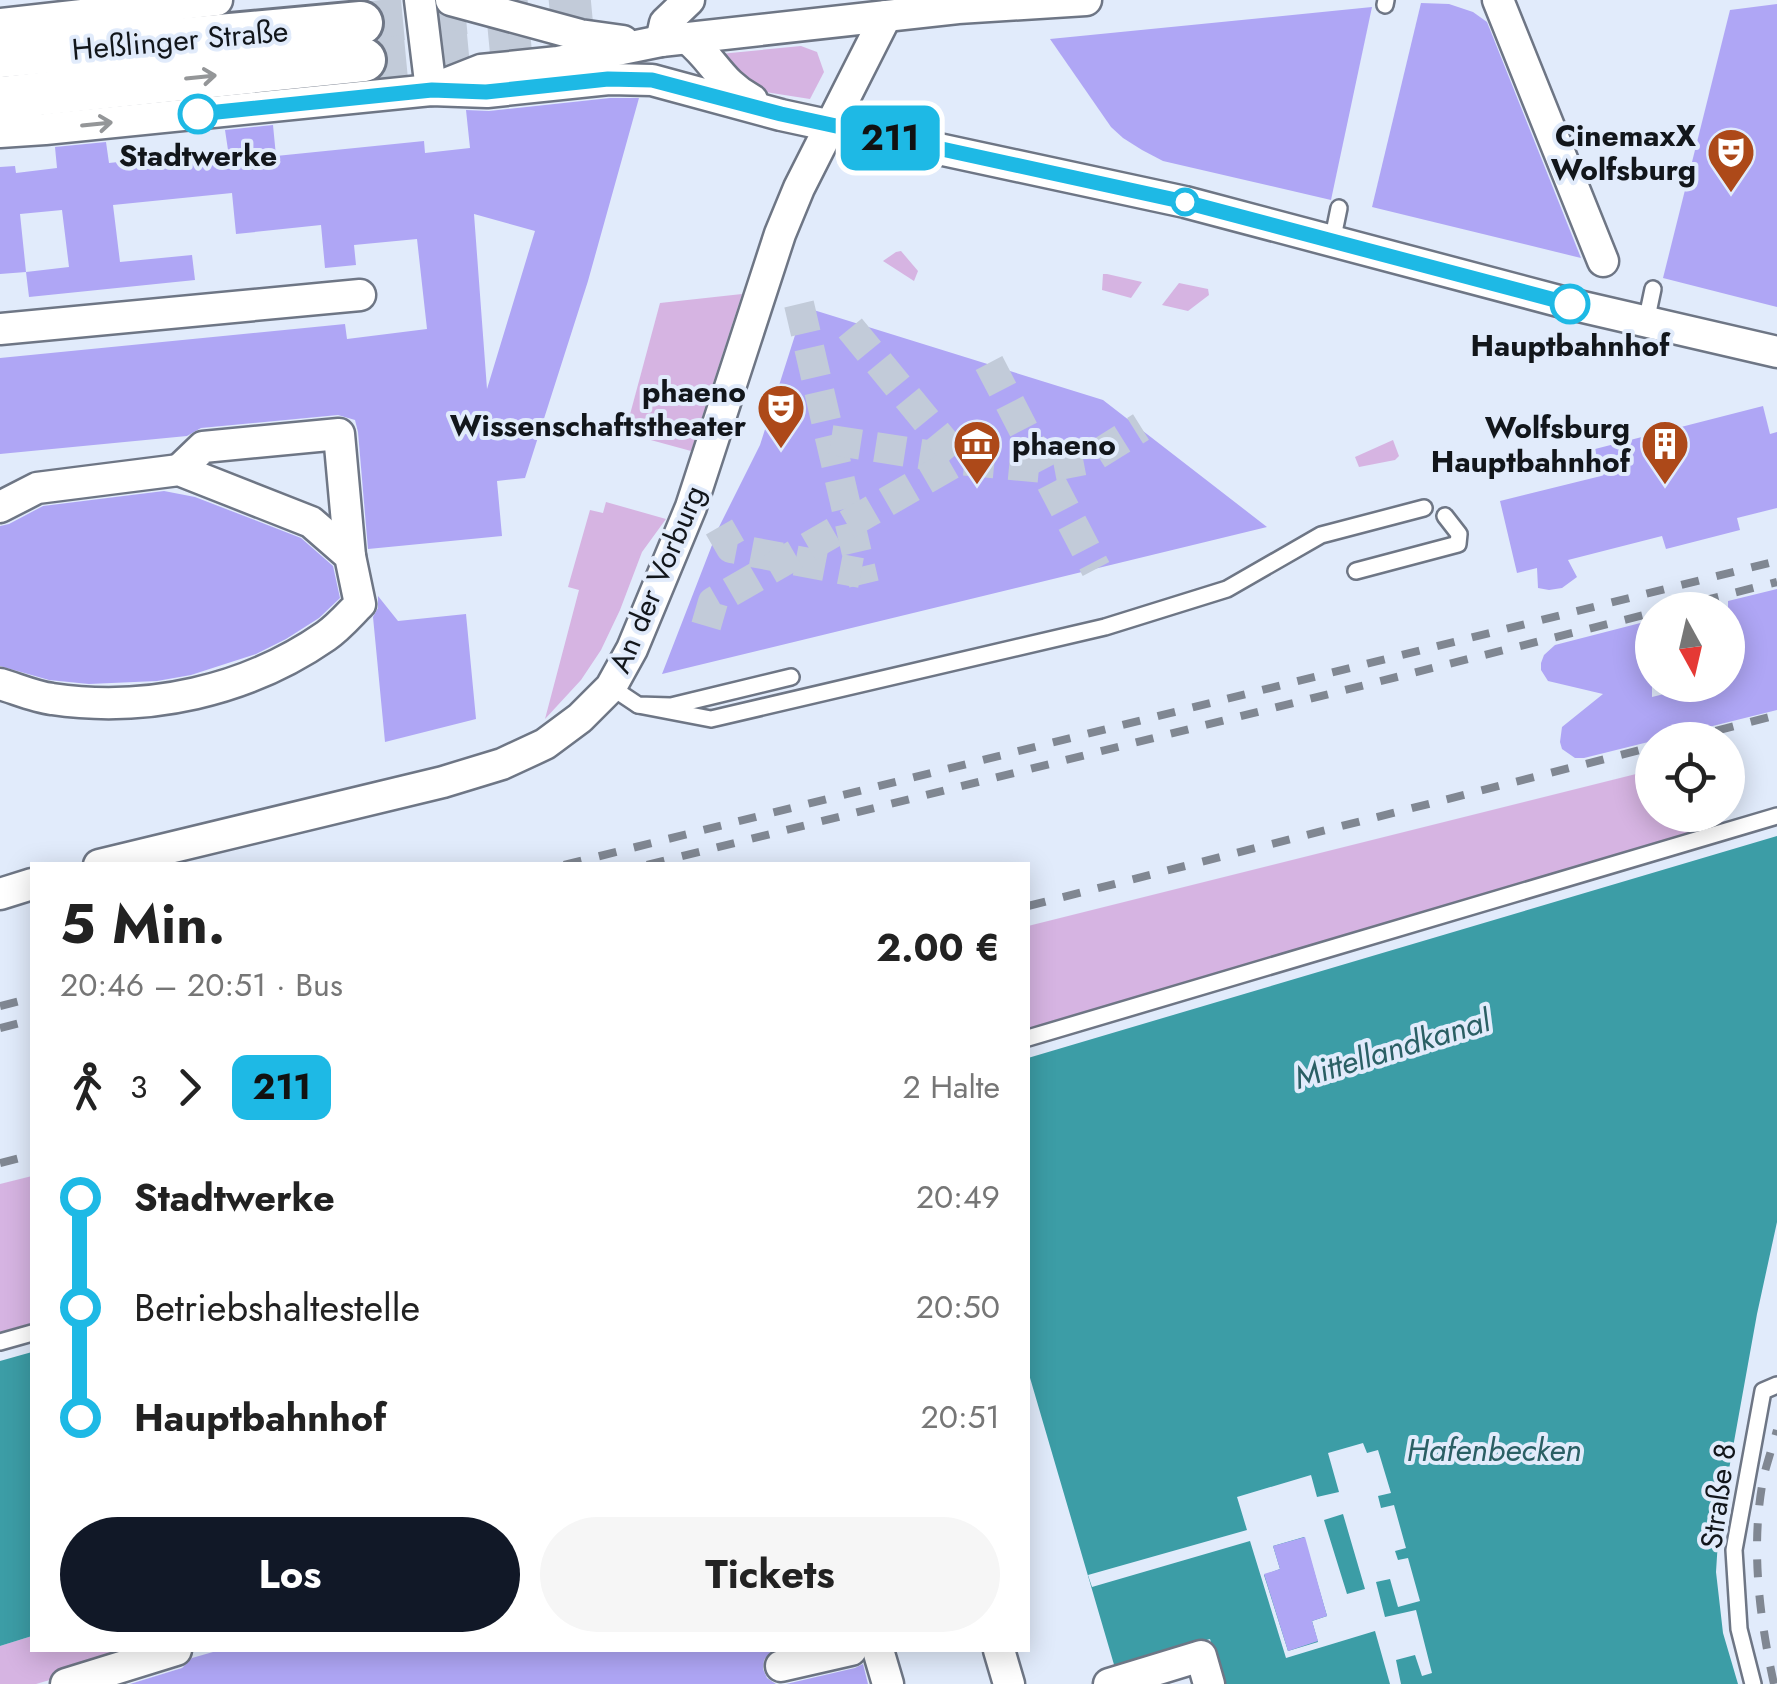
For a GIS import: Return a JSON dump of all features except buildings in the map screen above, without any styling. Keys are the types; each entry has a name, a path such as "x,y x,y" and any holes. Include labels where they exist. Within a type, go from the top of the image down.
{"main road":[{"name":"Heßlinger Straße","path":"0,56 362,42 0,98"}],"street":[{"name":"Heßlinger Straße","path":"0,24 217,0"},
{"path":"420,0 432,90"},
{"path":"451,0 618,42 674,40 708,57 731,87 750,99 831,125"},
{"path":"674,40 665,23 689,0"},
{"path":"432,90 481,70 558,62 888,8 1086,0"},
{"path":"1498,0 1603,261"},
{"name":"An der Vorburg","path":"111,862 443,782 502,764 546,744 611,687 632,649 691,507 798,188 888,8"},
{"path":"0,132 432,90 486,92 608,79 652,80 831,125 1185,202 1646,322 1777,352"},
{"path":"0,330 360,296"},
{"path":"0,684 49,705 214,697 328,635 360,604 350,556 339,434 203,447 179,470"},
{"path":"0,507 37,488 179,470 310,522 350,556"},
{"path":"0,894 30,885"},
{"path":"66,1684 170,1652"},
{"path":"781,1666 841,1652"},
{"path":"879,1652 888,1684"},
{"path":"1000,1652 1008,1684"},
{"path":"1109,1684 1201,1656 1209,1684"}],"lane":[{"path":"1332,242 1339,208"},
{"path":"1646,322 1652,289"},
{"path":"611,687 638,704 710,720 1106,627 1227,589 1321,535 1424,508"},
{"path":"1356,572 1458,544 1459,534 1445,516"},
{"path":"638,704 671,706 792,677"},
{"path":"1030,1037 1777,816"},
{"path":"0,1342 30,1333"},
{"name":"Straße 8","path":"1753,1684 1739,1630 1734,1550 1763,1390 1777,1385"}],"shaded area":[{"path":"801,46 817,52 824,72 810,99 753,90 720,54"},
{"path":"901,251 918,271 914,281 883,261"},
{"path":"1103,274 1142,282 1131,298 1102,290"},
{"path":"1179,283 1208,289 1209,295 1188,311 1162,305"},
{"path":"742,294 691,451 625,433 660,303"},
{"path":"1393,440 1399,456 1395,460 1359,467 1355,457"},
{"path":"606,502 666,519 642,552 601,650 581,680 545,719 579,590 568,587 590,510 603,513"},
{"path":"1635,774 1635,832 1700,832 1030,1029 1030,926"},
{"path":"30,1176 30,1324 0,1332 0,1184"},
{"path":"30,1637 30,1652 146,1652 36,1684 0,1684 0,1646"}],"water":[{"path":"1777,836 1777,1222 1719,1525 1716,1572 1723,1633 1738,1684 1224,1684 1210,1639 1115,1668 1030,1378 1030,1057"},
{"path":"30,1353 30,1637 0,1646 0,1361"}],"pier":[{"path":"1363,1443 1367,1453 1378,1450 1391,1493 1378,1496 1381,1508 1394,1505 1406,1548 1395,1551 1398,1560 1408,1558 1420,1601 1398,1607 1390,1579 1376,1582 1385,1617 1416,1610 1432,1673 1422,1676 1415,1655 1396,1660 1401,1684 1390,1684 1375,1631 1286,1658 1250,1541 1092,1587 1088,1575 1247,1530 1237,1497 1311,1475 1317,1497 1339,1492 1328,1453","holes":["1343,1514 1365,1589 1347,1594 1324,1520","1304,1537 1327,1616 1312,1621 1318,1642 1288,1651 1264,1575 1280,1569 1273,1546"]}],"tunnel":[{"path":"361,23 605,0"},
{"path":"364,60 607,37"},
{"path":"799,304 864,584"},
{"path":"706,626 713,602 959,460 842,318"},
{"path":"989,363 1096,569"},
{"path":"831,440 959,460 1043,468 1090,459 1141,427"},
{"path":"719,527 731,548 861,573"}],"railway":[{"path":"576,862 1777,561"},
{"path":"1737,592 1777,582"},
{"path":"659,862 1635,617"},
{"path":"1745,723 1777,715"},
{"path":"1030,905 1635,751"},
{"path":"0,1006 30,998"},
{"path":"0,1028 30,1020"},
{"path":"0,1163 30,1156"},
{"path":"1774,1684 1764,1632 1757,1554 1764,1475 1777,1430"}],"bus line":[{"name":"211","path":"198,114 432,90 486,92 608,79 652,80 781,114 1185,202 1570,304"}],"place":[{"name":"Stadtwerke","path":"198,114"},
{"name":"CinemaxX Wolfsburg","path":"1731,194"},
{"name":"Hauptbahnhof","path":"1570,304"},
{"name":"phaeno Wissenschaftstheater","path":"781,450"},
{"name":"phaeno","path":"977,486"},
{"name":"Wolfsburg Hauptbahnhof","path":"1665,486"}],"water label":[{"name":"Mittellandkanal","path":"1392,1049"},
{"name":"Hafenbecken","path":"1494,1450"}]}
